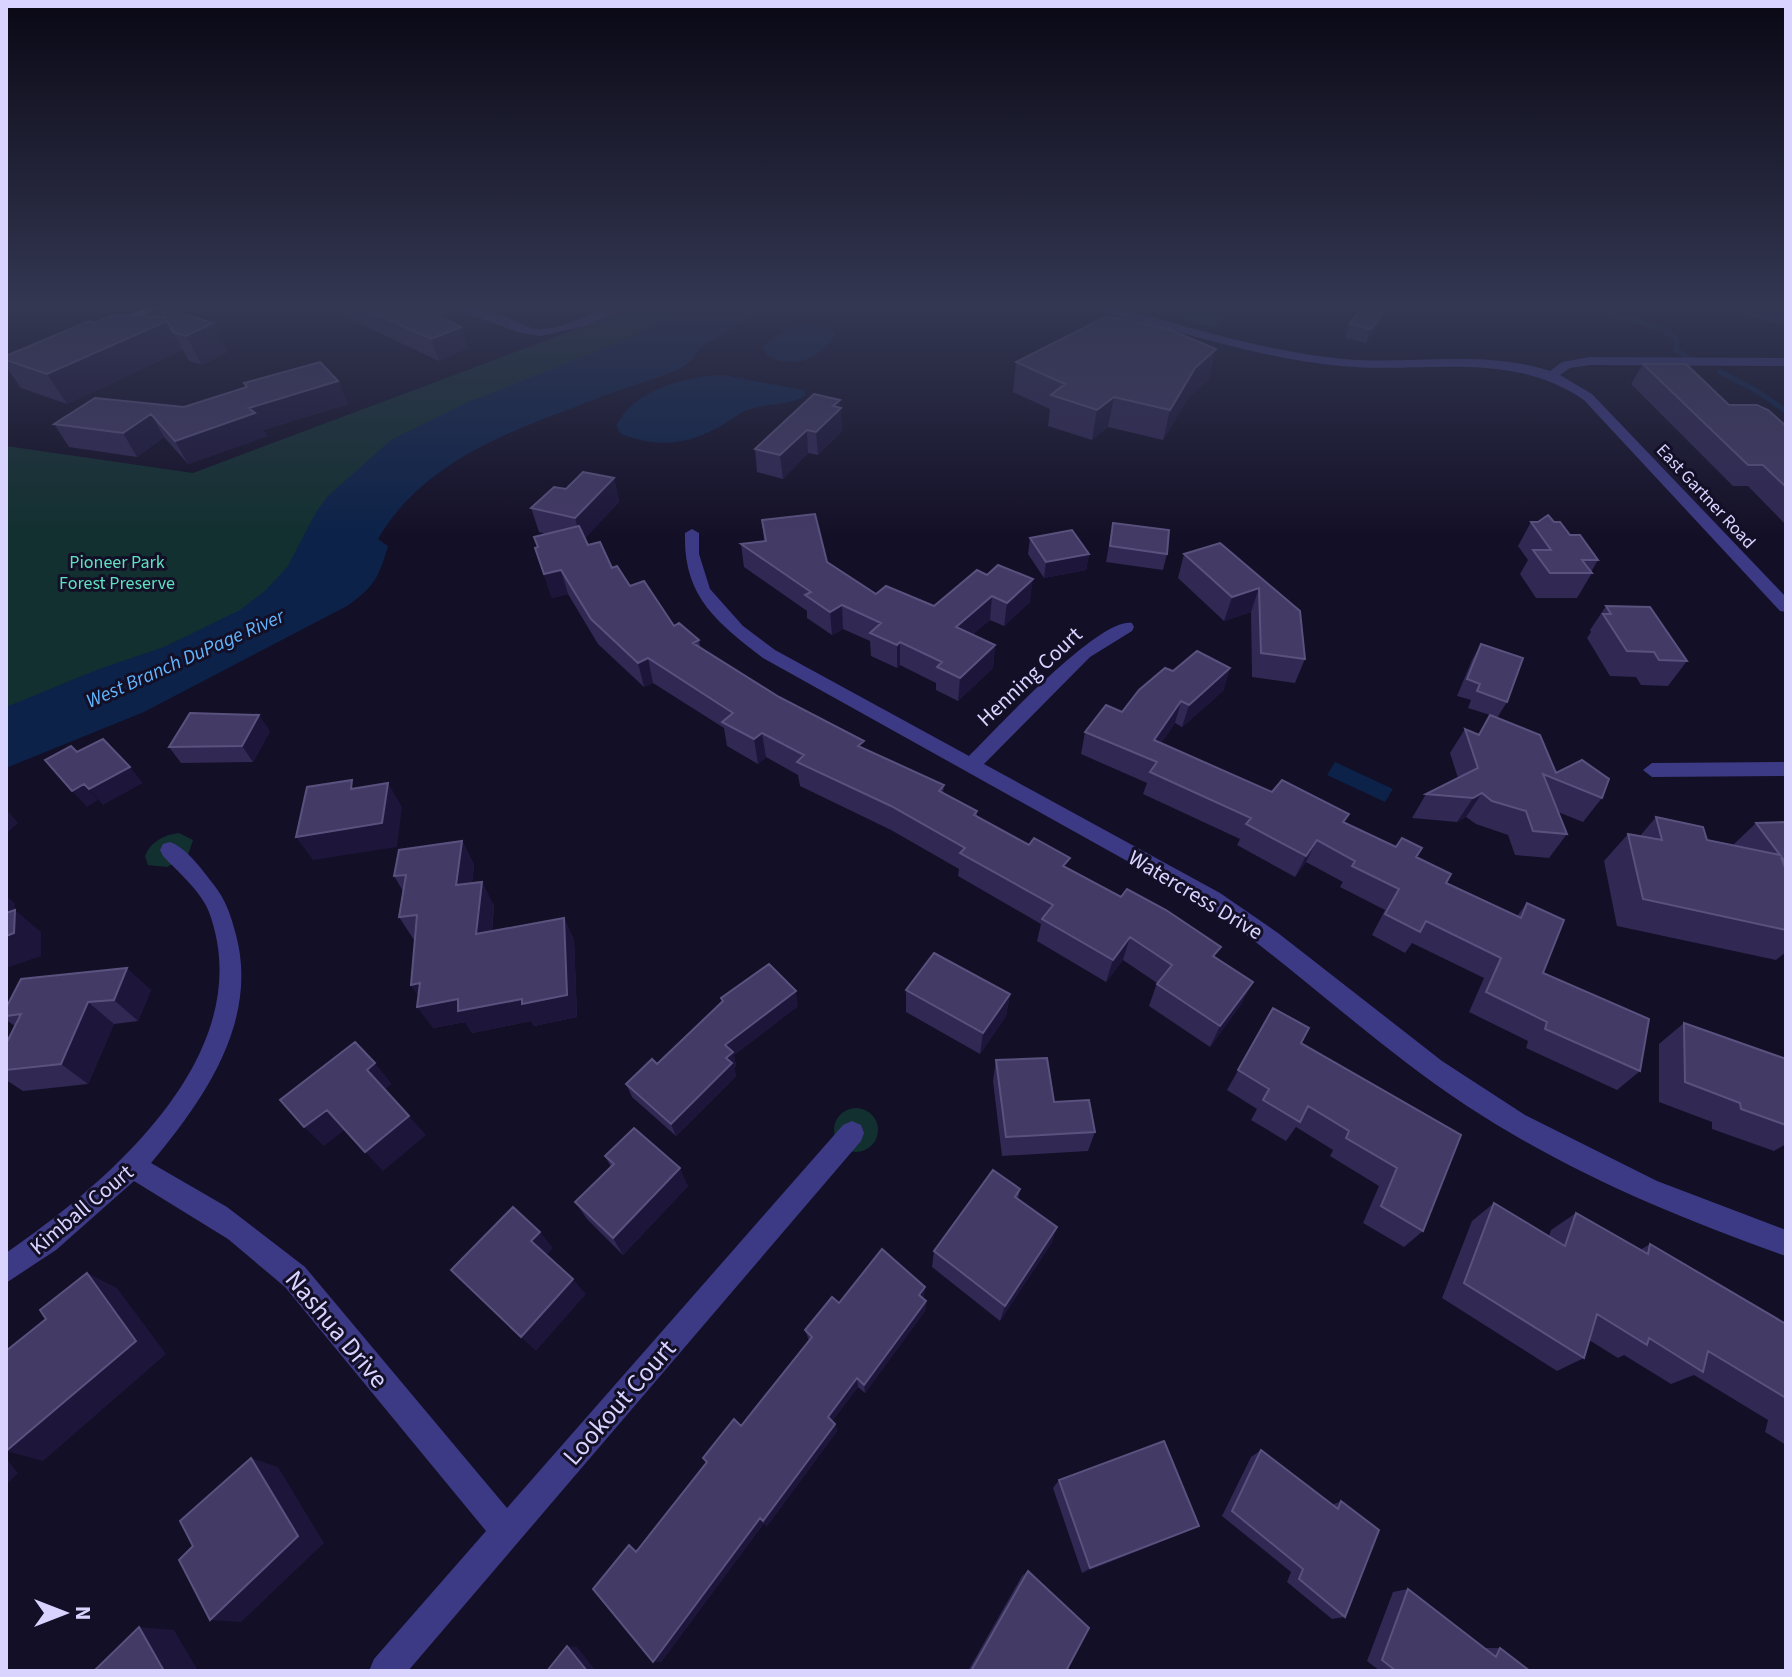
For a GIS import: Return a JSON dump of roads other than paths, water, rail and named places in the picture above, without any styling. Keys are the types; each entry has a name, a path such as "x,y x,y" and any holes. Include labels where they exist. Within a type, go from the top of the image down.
{"street":[{"name":"East Gartner Road","path":"1571,382 1588,397 1786,607"},
{"name":"Watercress Drive","path":"692,533 690,558 701,590 744,635 795,670 1213,899 1255,927 1435,1069 1540,1136 1635,1184 1716,1219 1786,1243"},
{"name":"Henning Court","path":"970,766 1084,653 1126,627"},
{"path":"1652,770 1786,769"},
{"name":"Kimball Court","path":"6,1269 96,1202 133,1167 166,1126 201,1074 220,1033 232,983 229,940 218,909 170,850"},
{"name":"Lookout Court","path":"386,1671 852,1133"},
{"name":"Nashua Drive","path":"133,1167 206,1206 257,1241 295,1277 507,1532"}],"water":[{"name":"West Branch DuPage River","path":"518,382 642,382 504,436 433,477 412,495 378,539 388,546 378,574 369,588 347,606 144,712 6,768 6,707 99,669 164,647 240,610 266,590 288,566 316,512 328,496 391,440 466,403"},
{"path":"677,382 762,382 803,390 806,395 793,401 747,410 691,439 657,443 621,434 616,426 624,413 648,394"},
{"path":"1335,762 1393,789 1385,802 1327,775"}],"waterway":[{"path":"1740,382 1786,411"}],"park label":[{"name":"Pioneer Park Forest Preserve","path":"117,572"}]}
